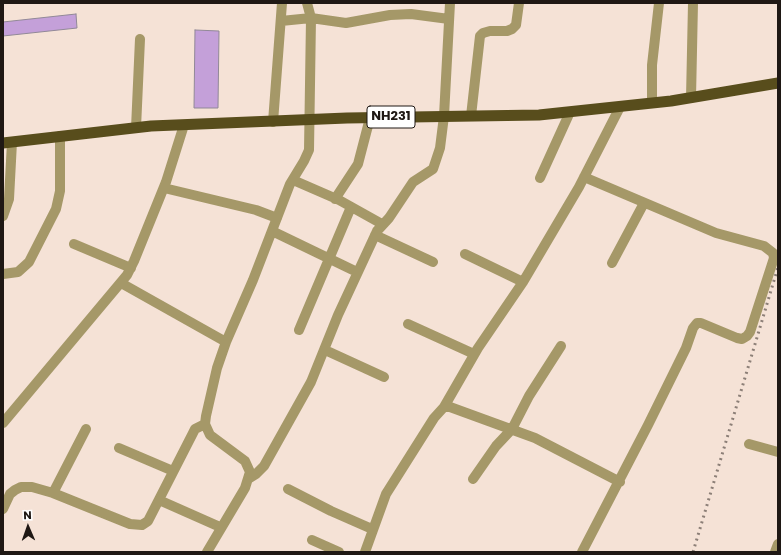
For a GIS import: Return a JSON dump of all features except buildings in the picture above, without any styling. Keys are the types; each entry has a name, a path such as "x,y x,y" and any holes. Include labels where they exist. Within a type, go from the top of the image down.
{"highway":[{"name":"NH231","path":"8,142 136,128 184,125 370,118 539,115 691,98 778,83"}],"street":[{"path":"273,122 282,3"},
{"path":"207,552 248,479 250,472 245,461 210,435 205,424 214,382 226,342 293,180 309,150 311,18 307,3"},
{"path":"248,479 260,471 311,382 338,315 375,235 382,224 389,218 413,182 433,169 440,148 444,116 450,3"},
{"path":"471,116 480,36 483,33 490,31 512,29 516,25 519,3"},
{"path":"652,103 653,53 659,3"},
{"path":"691,98 693,3"},
{"path":"281,21 311,18 346,23 390,15 411,14 449,19"},
{"path":"136,128 140,39"},
{"path":"365,552 372,529 391,485 438,412 444,407 474,354 524,282 584,177 620,107"},
{"path":"540,178 570,112"},
{"path":"335,199 358,164 370,118"},
{"path":"3,423 121,283 131,268 164,188 184,125"},
{"path":"3,274 18,272 29,262 56,209 60,191 60,136"},
{"path":"3,216 9,199 8,142"},
{"path":"582,552 620,482 686,348 693,328 697,324 701,323 737,338 742,339 746,336 750,332 774,258 773,253 764,246 716,233 584,177"},
{"path":"293,180 335,199 382,224"},
{"path":"164,188 256,210 277,218"},
{"path":"612,263 644,203"},
{"path":"299,330 351,207"},
{"path":"272,231 357,272"},
{"path":"375,235 433,262"},
{"path":"74,244 131,268"},
{"path":"465,254 524,282"},
{"path":"121,283 226,342"},
{"path":"408,324 474,354"},
{"path":"473,479 496,446 512,429 529,396 561,346"},
{"path":"325,350 384,377"},
{"path":"444,407 450,407 535,438 620,482"},
{"path":"3,509 10,494 21,487 32,487 53,493 117,520 138,526 145,524 148,521 195,429 205,424"},
{"path":"53,493 86,429"},
{"path":"749,444 778,452"},
{"path":"119,448 174,471"},
{"path":"288,489 331,511 372,529"},
{"path":"159,500 220,527"},
{"path":"312,540 339,552"},
{"path":"775,552 778,544"}],"railway":[{"path":"693,552 778,267"}]}
